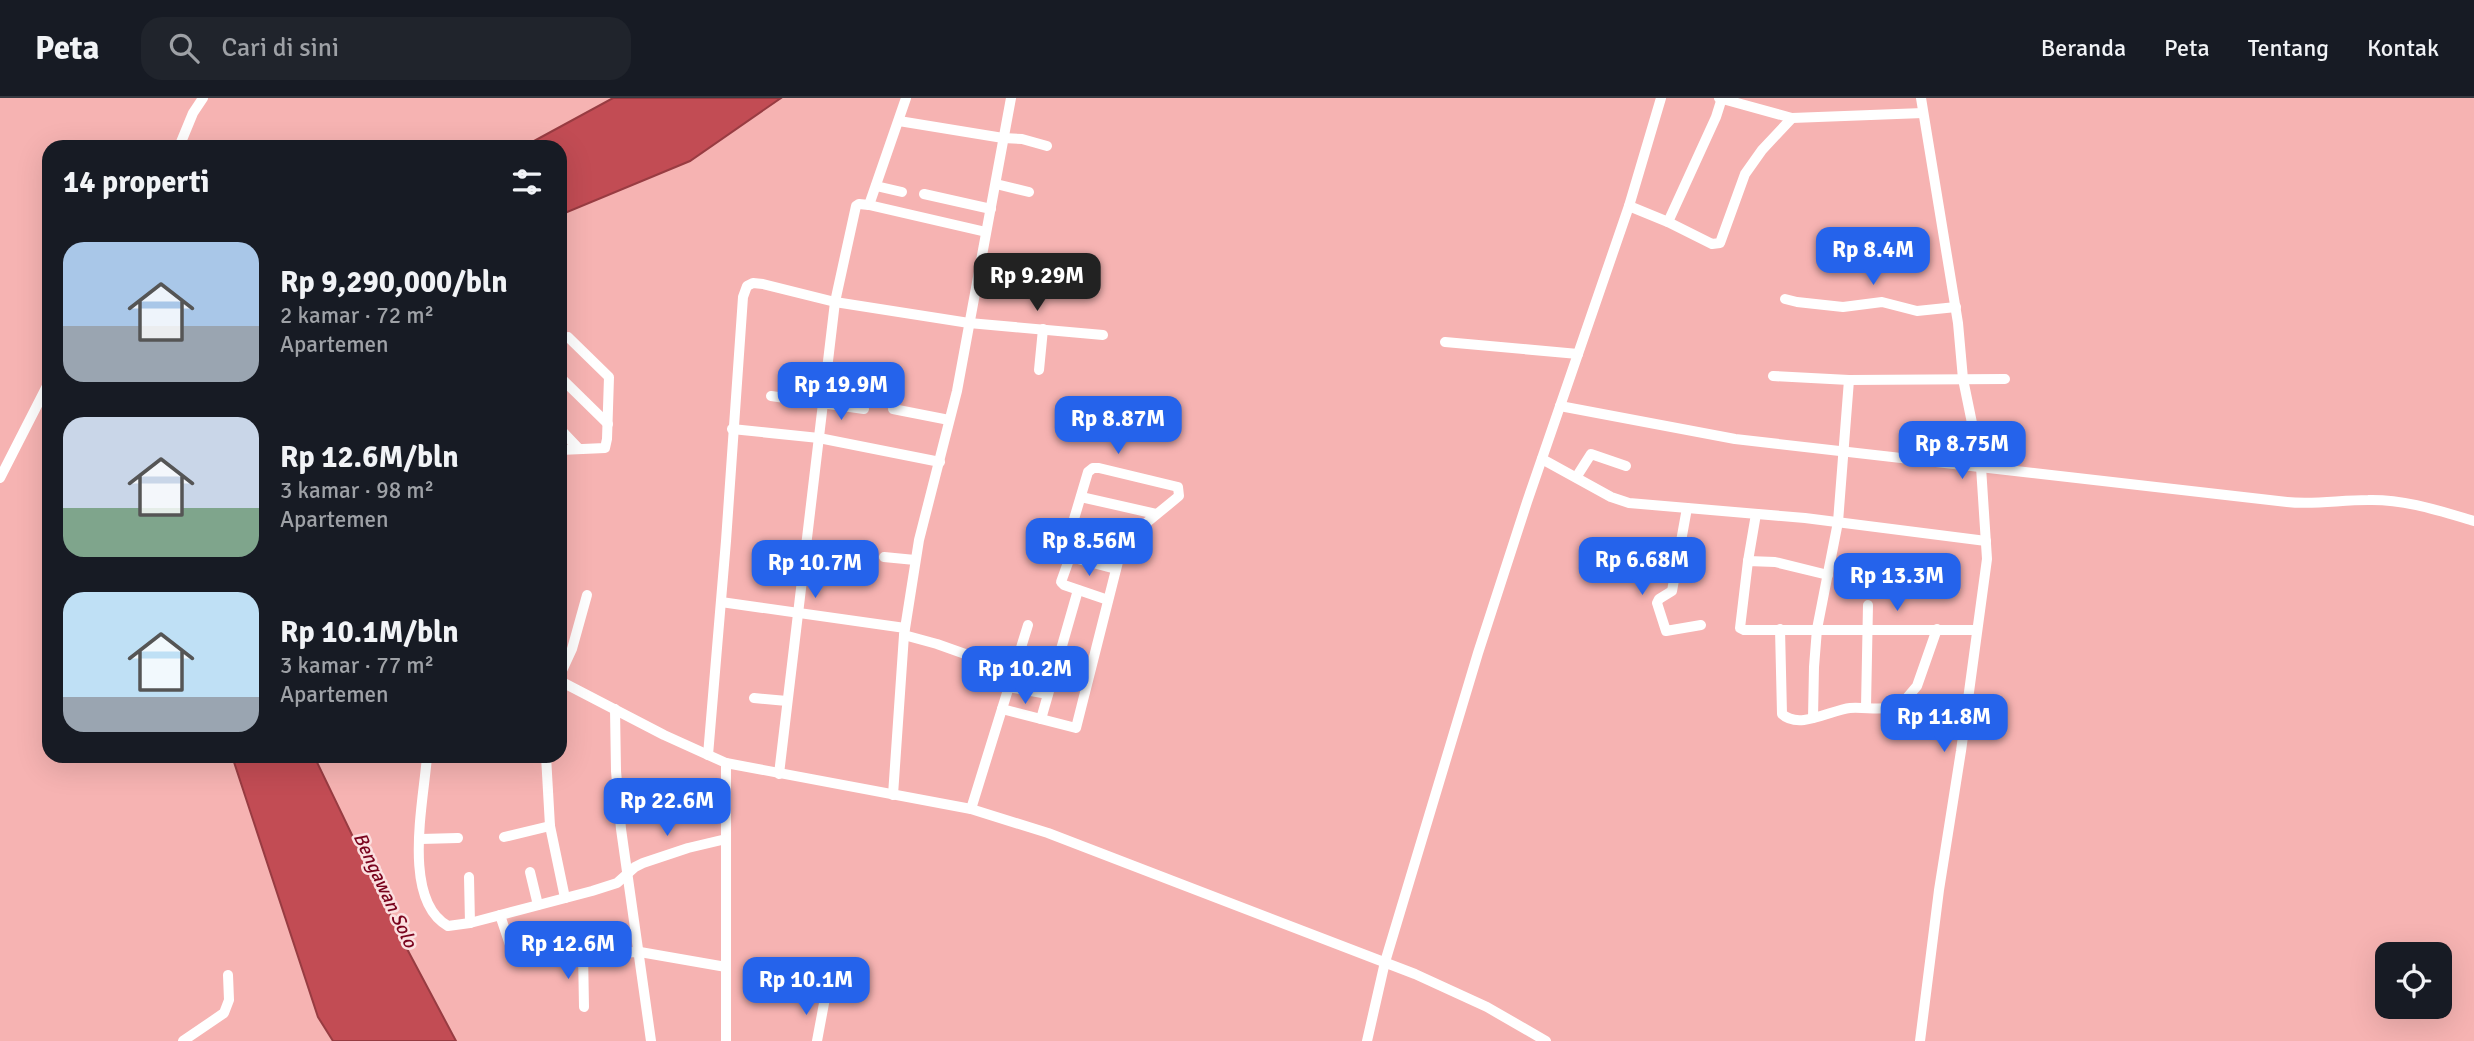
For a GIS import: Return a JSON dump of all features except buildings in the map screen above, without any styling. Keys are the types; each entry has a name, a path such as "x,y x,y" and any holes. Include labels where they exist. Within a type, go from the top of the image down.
{"street":[{"path":"182,140 203,98"},
{"path":"869,205 906,98"},
{"path":"893,795 905,632 915,560 925,509 940,462 949,420 1011,98"},
{"path":"1367,1041 1385,962 1482,641 1629,206 1661,98"},
{"path":"1668,222 1721,98 1792,118 1923,113"},
{"path":"1920,1041 1939,890 1986,570 1980,467 1963,380 1956,307 1921,98"},
{"path":"1629,206 1712,244 1720,243 1745,174 1762,150 1792,118"},
{"path":"899,121 1022,139 1047,146"},
{"path":"996,184 1029,192"},
{"path":"876,186 902,192"},
{"path":"924,194 991,209"},
{"path":"779,774 835,302 856,206 869,205 986,232"},
{"path":"708,755 732,429 743,298 747,286 752,283 763,284 835,302 969,323 1103,335"},
{"path":"1785,299 1843,307 1887,302 1917,311 1956,307"},
{"path":"1039,370 1043,329"},
{"path":"567,450 605,448 609,377 568,337"},
{"path":"1445,342 1578,354"},
{"path":"1773,376 1849,380 2005,379"},
{"path":"1813,718 1817,629 1838,522 1849,380"},
{"path":"567,384 608,424"},
{"path":"0,475 42,395"},
{"path":"771,396 864,409"},
{"path":"1560,406 1735,439 2302,503 2388,500 2474,521"},
{"path":"893,409 949,420"},
{"path":"732,429 819,438 940,462"},
{"path":"567,436 579,449"},
{"path":"1577,476 1591,454 1626,466"},
{"path":"1542,459 1620,501 1838,522 1986,541"},
{"path":"1002,709 1076,728 1123,542 1179,496 1178,487 1093,468 1088,472 1074,519 1080,529 1123,542"},
{"path":"1081,497 1156,514"},
{"path":"1687,508 1672,591 1657,603 1666,631 1701,625"},
{"path":"1756,514 1740,628 1977,630"},
{"path":"1080,529 1061,582 1108,600"},
{"path":"806,549 849,554"},
{"path":"884,557 915,560"},
{"path":"1070,557 1116,569"},
{"path":"1748,561 1775,562 1828,575"},
{"path":"1041,719 1078,590"},
{"path":"567,660 587,595"},
{"path":"721,602 905,632 1013,671"},
{"path":"1866,707 1868,605"},
{"path":"971,809 1028,625"},
{"path":"1780,629 1782,714 1792,719 1813,718 1844,709 1894,708 1909,697 1917,686 1937,629"},
{"path":"567,685 726,763 971,809 1121,860 1385,962 1488,1007 1546,1041"},
{"path":"1008,687 1048,694"},
{"path":"754,698 787,701"},
{"path":"615,709 617,783 626,874 640,952 651,1041"},
{"path":"426,763 420,882 428,904 439,920 448,926 470,923 617,883 643,863 726,839"},
{"path":"546,763 550,826 565,898"},
{"path":"726,763 726,1041"},
{"path":"617,783 696,787"},
{"path":"504,837 550,826"},
{"path":"421,839 458,838"},
{"path":"530,872 538,905"},
{"path":"470,877 470,923"},
{"path":"500,915 509,945 514,951 521,953 640,952 726,967"},
{"path":"583,953 584,1007"},
{"path":"183,1041 225,1013 229,1000 228,975"},
{"path":"817,1041 825,999"}],"shaded area":[{"path":"613,98 781,98 690,161 567,212 567,140 536,140"},
{"path":"234,763 317,763 406,947 456,1041 333,1041 318,1017"}],"water label":[{"name":"Bengawan Solo","path":"385,890"}]}
